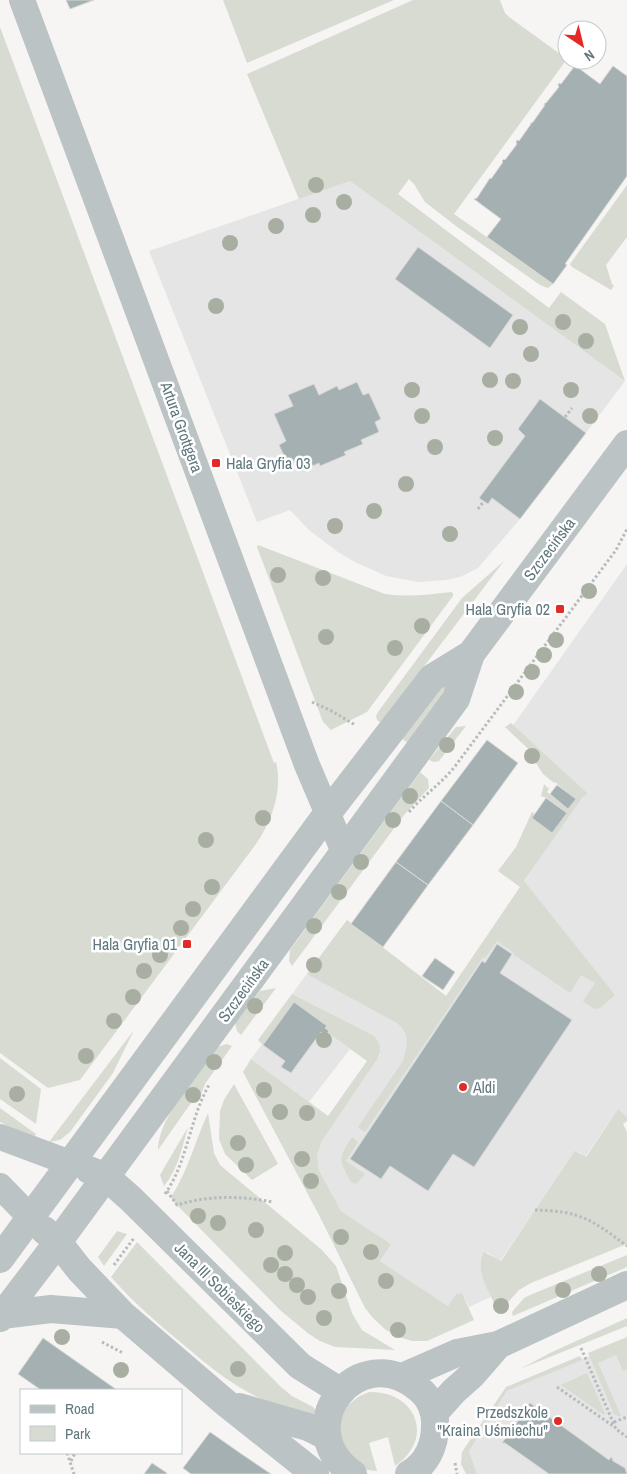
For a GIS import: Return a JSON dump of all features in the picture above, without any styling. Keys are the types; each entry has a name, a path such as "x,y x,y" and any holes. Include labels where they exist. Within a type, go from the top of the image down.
{"street":[{"name":"Artura Grottgera","path":"22,0 307,764 344,852"},
{"name":"Szczecińska","path":"1,1316 58,1242 456,699 471,654 627,444"},
{"name":"Szczecińska","path":"0,1260 327,814 432,678 471,654"},
{"path":"0,1137 105,1176"},
{"name":"Jana III Sobieskiego","path":"105,1176 150,1217 300,1366 340,1391"},
{"path":"0,1186 58,1242 79,1268 123,1315 228,1404 315,1474"},
{"path":"402,1377 457,1354 498,1345 627,1285"},
{"path":"1,1316 51,1309 123,1315"},
{"path":"434,1412 472,1375 498,1345"},
{"path":"353,1474 342,1466 332,1452 326,1436 326,1420 331,1405 340,1391 354,1380 372,1374 390,1374 402,1377 423,1392 434,1412 435,1437 431,1450 430,1467"},
{"path":"228,1404 308,1427 326,1436"}],"path":[{"path":"565,417 572,408"},
{"path":"478,509 484,501"},
{"path":"404,818 456,766 616,550 627,530"},
{"path":"305,699 330,710 355,725"},
{"path":"97,1288 150,1217 177,1176 201,1102 211,1082"},
{"path":"167,1192 177,1205 192,1200 214,1198 252,1198 273,1202"},
{"path":"535,1210 555,1210 580,1215 627,1246"},
{"path":"97,1340 126,1354"},
{"path":"581,1348 616,1429"},
{"path":"557,1387 627,1437"},
{"path":"614,1422 627,1417"},
{"path":"67,1454 74,1474"},
{"path":"71,1462 75,1454"},
{"path":"430,1467 457,1474"}],"shaded area":[{"path":"350,181 625,381 586,433 540,399 518,429 525,436 480,498 488,504 492,498 520,519 478,568 460,577 418,582 386,576 338,552 309,530 290,510 257,522 149,251"},
{"path":"627,564 627,1117 618,1109 585,1157 577,1151 500,1261 486,1252 482,1275 491,1297 469,1307 462,1293 456,1294 448,1306 380,1261 391,1244 341,1211 319,1170 317,1155 322,1141 380,1055 376,1038 292,994 347,920 446,996 581,798 509,731"},
{"path":"294,1002 329,1031 328,1033 350,1049 309,1102 251,1059"},
{"name":"Przedszkole \"Kraina Uśmiechu\"","path":"627,1340 627,1474 477,1474 469,1451 507,1391"}],"green space":[{"path":"223,0 394,0 247,63"},
{"path":"413,0 500,0 505,13 509,17 557,52 557,70 559,70 454,214 553,284 548,288 540,285 456,226 425,202 409,179 398,194 549,308 561,292 605,324 625,381 350,181 299,199 247,74"},
{"path":"0,27 274,763 276,762 278,773 275,805 267,825 256,844 80,1080 48,1088 0,1053"},
{"path":"627,185 627,237 606,265 614,286 611,290 570,264"},
{"path":"258,545 385,594 418,595 451,592 453,596 367,712 331,730 323,722 257,547"},
{"path":"504,561 381,723 377,720 378,712 462,598"},
{"path":"455,671 458,673 408,743 402,739"},
{"path":"511,723 587,793 524,881 615,995 600,1008 594,1009 583,1001 595,983 581,975 570,993 497,941 485,958 483,957 365,1132 358,1127 403,1061 407,1045 406,1036 397,1023 307,974 347,920 446,996 520,887 498,871 516,847 532,812 535,814 532,818 552,833 567,813 547,798 541,796 544,784 549,789 547,792 568,808 575,799 543,774 536,763 534,754 505,727"},
{"path":"466,726 439,761 429,760 456,727"},
{"path":"420,772 428,779 429,788 404,815 292,966 289,961 290,950"},
{"path":"276,988 241,1035 237,1031 235,1023 260,991"},
{"path":"292,994 374,1036 380,1046 378,1058 322,1141 317,1155 319,1170 341,1211 391,1244 380,1261 448,1306 456,1294 462,1293 474,1320 427,1341 412,1341 386,1330 365,1308 320,1217 243,1072 251,1059 328,1116 367,1061 328,1033 329,1031 294,1002 263,1045 258,1040"},
{"path":"134,1030 113,1073 70,1132 60,1140 49,1142"},
{"path":"227,1044 232,1046 205,1084 200,1097 191,1103 158,1150 165,1124 180,1096 217,1047"},
{"path":"0,1058 41,1089 36,1124 0,1099"},
{"path":"234,1084 278,1164 252,1180 225,1154 219,1139 220,1111 224,1100"},
{"path":"0,1108 36,1134 33,1139 0,1122"},
{"path":"618,1109 627,1117 627,1121 623,1124 627,1132 627,1244 531,1283 519,1290 502,1309 498,1310 481,1272 484,1252 501,1261 575,1151 586,1157"},
{"path":"208,1113 214,1153 220,1165 322,1250 336,1266 352,1313 362,1330 395,1350 335,1347 309,1334 281,1311 174,1202 171,1197 187,1166"},
{"path":"188,1127 176,1165 164,1186 160,1175"},
{"path":"352,1137 358,1142 346,1161 365,1174 356,1184 351,1182 341,1160 344,1150"},
{"path":"117,1231 127,1234 104,1266 98,1257"},
{"path":"137,1242 281,1387 292,1396 313,1407 316,1411 312,1416 269,1402 236,1385 155,1321 128,1295 111,1277"},
{"path":"627,1255 627,1267 513,1316 512,1312 524,1298"},
{"path":"627,1318 627,1326 520,1369 552,1352"},
{"path":"627,1337 627,1369 623,1371 616,1355 598,1363 621,1416 618,1416 614,1414 588,1353"},
{"path":"580,1356 582,1360 507,1391 469,1451 477,1474 466,1474 461,1464 462,1452 506,1387"},
{"path":"587,1373 605,1413 604,1415 561,1385"},
{"path":"369,1392 386,1394 399,1399 409,1408 415,1418 417,1430 415,1443 407,1455 395,1466 388,1437 369,1443 377,1471 368,1470 355,1464 339,1443 340,1416 348,1405 358,1397"}],"building":[{"path":"66,0 94,0 70,9"},
{"path":"613,66 627,76 627,176 553,284 487,237 501,219 474,199 477,198 502,161 505,160 517,144 517,140 519,141 545,103 559,87 559,83 561,84 572,70 581,70 600,84"},
{"path":"418,247 513,315 490,348 395,279"},
{"path":"357,382 363,395 369,393 381,419 375,422 379,432 361,440 363,444 344,452 346,455 320,466 319,463 300,472 296,463 289,466 279,445 286,441 274,414 293,406 288,395 314,384 319,395 337,386 339,390"},
{"path":"540,399 586,433 520,519 492,498 488,504 479,498 525,436 518,429"},
{"path":"487,740 518,763 473,825 441,801"},
{"path":"557,785 576,799 568,809 550,794"},
{"path":"546,798 567,813 552,833 532,818"},
{"path":"441,801 473,825 428,885 396,862"},
{"path":"396,862 428,885 383,947 351,924"},
{"name":"Aldi","path":"497,944 512,954 500,973 572,1020 474,1167 453,1154 428,1191 390,1166 381,1179 350,1159 482,961 485,963"},
{"path":"435,958 455,972 443,990 422,976"},
{"path":"294,1002 327,1026 325,1028 329,1031 326,1035 321,1032 291,1073 281,1067 285,1061 263,1045"},
{"path":"43,1338 116,1389 40,1389 18,1374"},
{"path":"530,1403 609,1460 611,1457 613,1461 625,1468 627,1474 549,1474 505,1443 502,1443"},
{"path":"210,1432 271,1474 191,1474 183,1468"},
{"path":"152,1463 167,1473 144,1474"}],"place":[{"name":"Hala Gryfia 03","path":"216,463"},
{"name":"Hala Gryfia 02","path":"560,609"},
{"name":"Hala Gryfia 01","path":"187,944"},
{"name":"Aldi","path":"463,1087"},
{"name":"Przedszkole \"Kraina Uśmiechu\"","path":"558,1421"}]}
